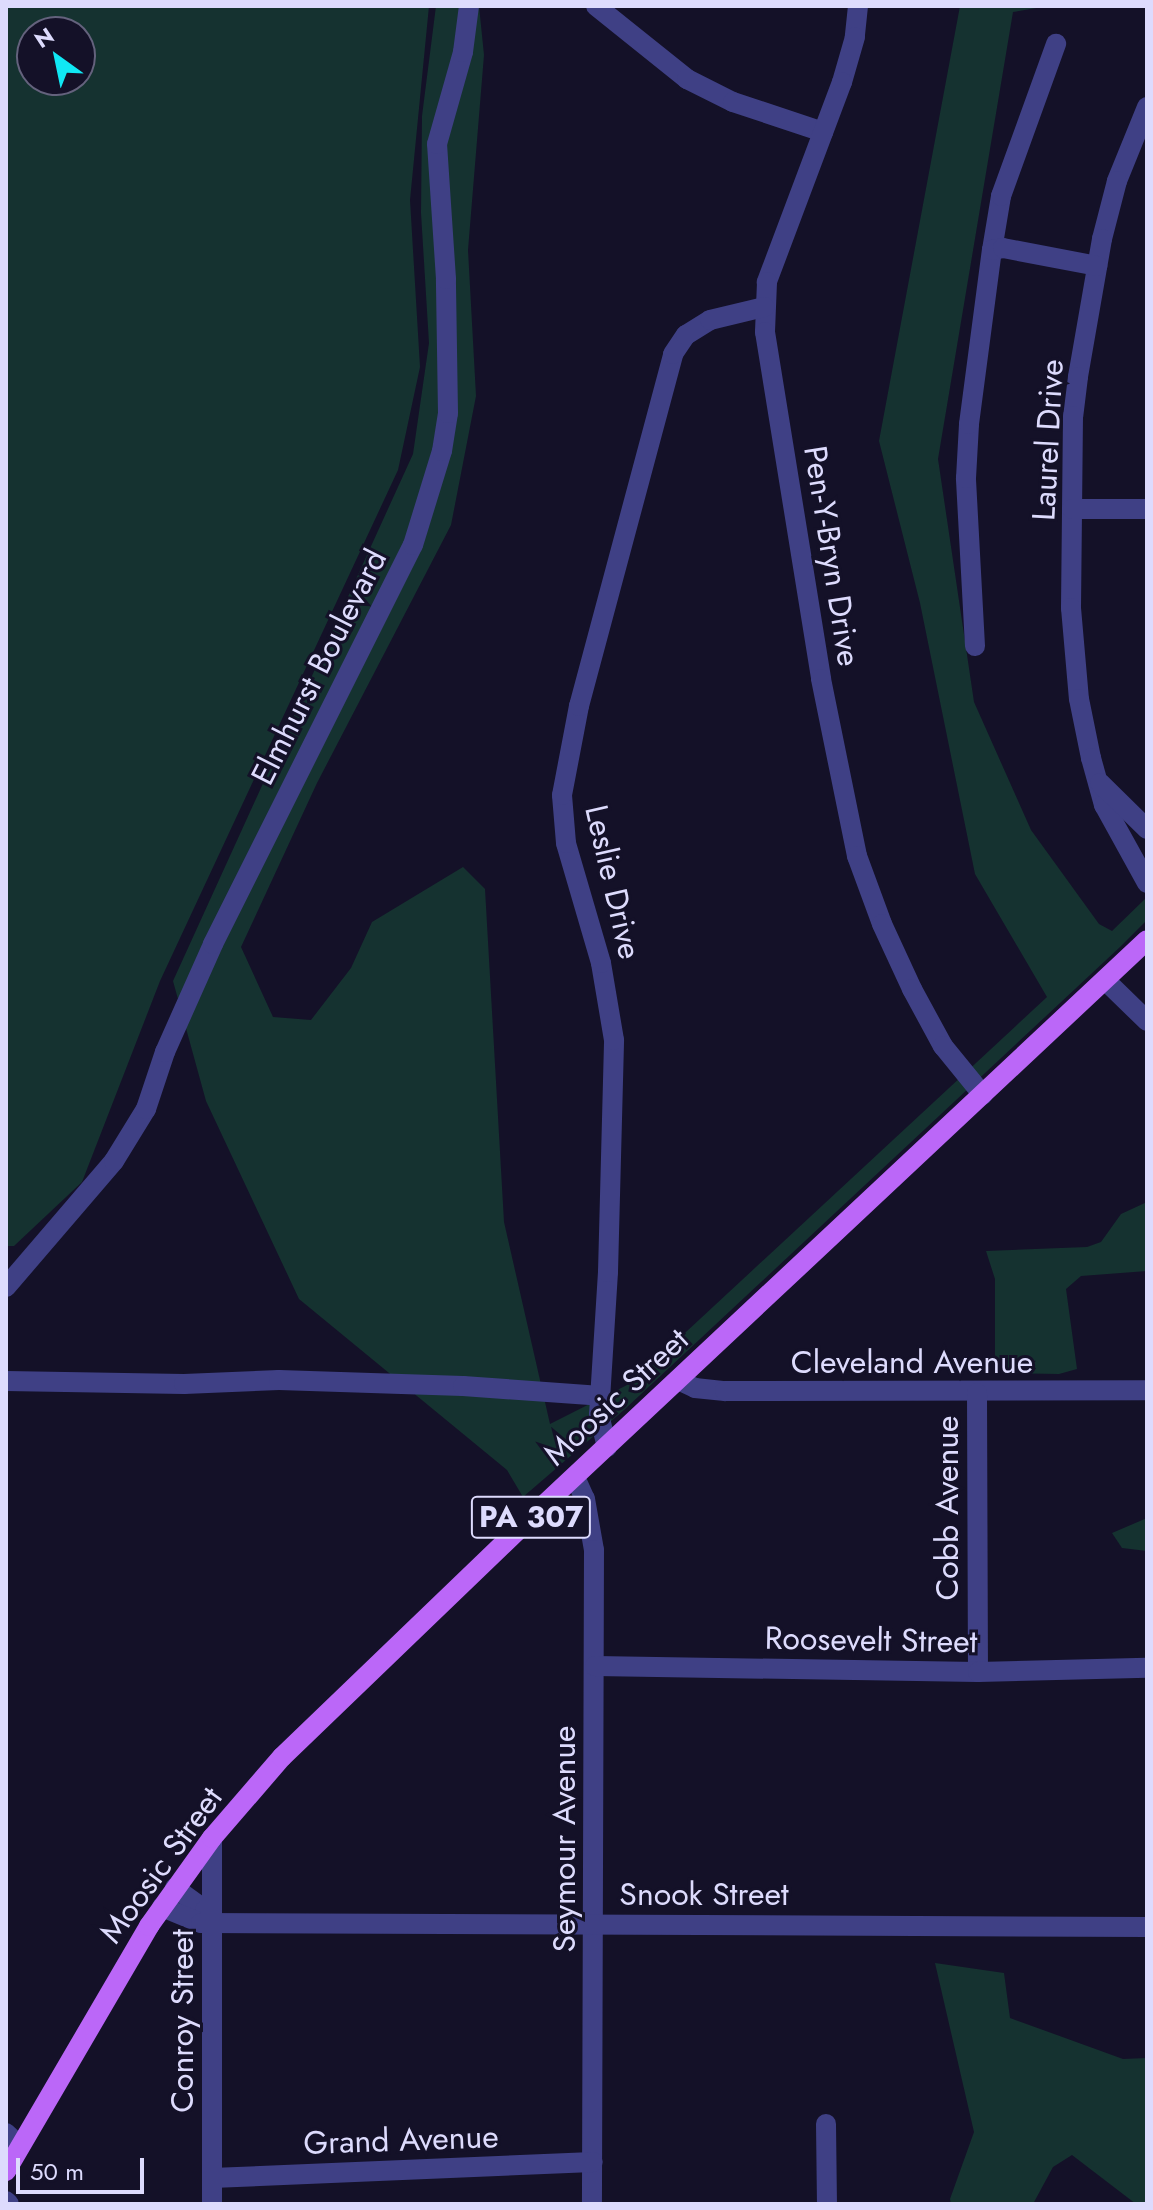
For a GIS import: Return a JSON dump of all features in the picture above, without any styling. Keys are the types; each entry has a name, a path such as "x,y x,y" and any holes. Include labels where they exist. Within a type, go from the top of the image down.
{"main road":[{"name":"Moosic Street","path":"6,2171 13,2139 162,1907 212,1838 282,1757 1147,940"}],"street":[{"name":"Elmhurst Boulevard","path":"6,1287 114,1161 146,1109 165,1052 213,944 413,545 442,451 448,413 446,279 437,144 463,52 469,6"},
{"path":"596,6 687,79 733,102 823,132"},
{"name":"Pen-Y-Bryn Drive","path":"858,6 855,37 767,282 764,307 770,371 810,617 857,856 882,924 912,989 943,1046 983,1095"},
{"path":"975,646 966,478 969,424 992,250 1001,196 1056,44"},
{"name":"Laurel Drive","path":"1147,107 1117,181 1097,266 1073,416 1071,608 1079,699 1091,758 1104,805 1147,883"},
{"path":"992,250 1003,248 1097,266"},
{"name":"Leslie Drive","path":"607,1447 601,1433 601,1396 614,1040 603,973 566,843 562,795 579,706 673,354 686,335 710,320 764,307"},
{"path":"1072,509 1147,509"},
{"path":"1100,783 1147,829"},
{"path":"1105,980 1147,1021"},
{"path":"6,1381 184,1384 279,1380 463,1386 601,1396"},
{"name":"Cleveland Avenue","path":"678,1380 695,1388 725,1391 977,1393 1147,1390"},
{"name":"Cobb Avenue","path":"977,1393 978,1672"},
{"name":"Seymour Avenue","path":"575,1477 585,1499 594,1550 592,2204"},
{"name":"Roosevelt Street","path":"595,1666 978,1672 1147,1668"},
{"name":"Conroy Street","path":"212,1838 212,2204"},
{"path":"175,1888 205,1910 212,1923"},
{"name":"Snook Street","path":"162,1907 173,1915 212,1923 1147,1927"},
{"path":"826,2124 827,2204"},
{"name":"Grand Avenue","path":"212,2178 593,2162"}],"green space":[{"path":"6,6 429,6 410,200 420,367 398,470 160,981 82,1182 14,1246 6,1246"},
{"path":"436,6 479,6 484,55 468,250 476,396 451,525 317,783 241,947 273,1017 311,1020 351,968 372,922 463,867 485,889 504,1222 550,1424 631,1383 1047,997 975,874 920,603 879,441 960,6 1048,6 1013,12 938,459 974,702 1031,830 1099,924 1112,931 1147,897 1147,920 1120,947 624,1410 523,1497 507,1470 299,1299 206,1101 173,981 413,454 429,343 421,213 422,116"},
{"path":"1147,1202 1147,1271 1081,1276 1066,1289 1077,1369 1059,1374 1004,1373 995,1365 995,1279 986,1251 1087,1247 1101,1242 1121,1214"},
{"path":"1147,1518 1147,1551 1122,1548 1112,1533"},
{"path":"935,1963 1004,1973 1010,2018 1123,2059 1147,2058 1147,2204 1136,2204 1072,2155 1053,2167 1033,2204 951,2204 950,2199 974,2132"}]}
